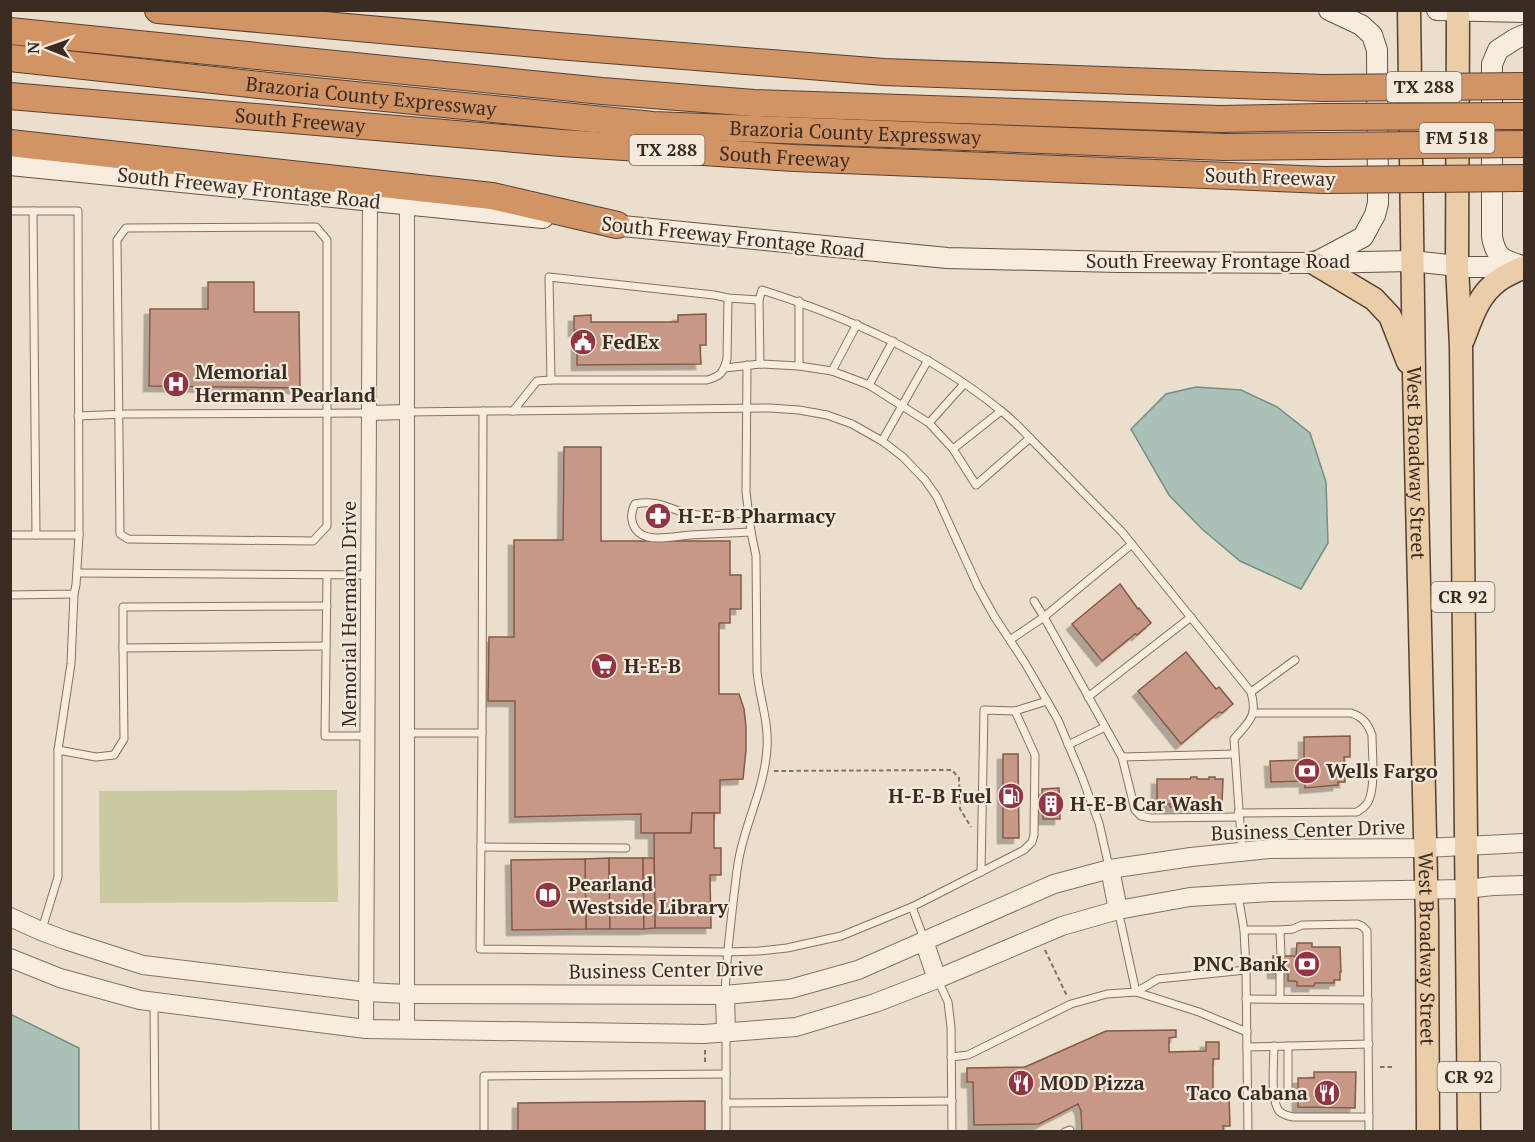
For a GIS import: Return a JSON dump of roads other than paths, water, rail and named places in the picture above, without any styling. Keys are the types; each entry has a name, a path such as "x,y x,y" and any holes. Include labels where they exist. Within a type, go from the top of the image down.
{"highway":[{"name":"TX 288","path":"158,10 558,46 884,72 1323,88 1524,86"},
{"name":"Brazoria County Expressway","path":"10,31 602,91 753,103 1220,119 1524,116"},
{"name":"Brazoria County Expressway","path":"10,58 653,125 1212,146 1524,144"},
{"name":"South Freeway","path":"10,96 550,142 794,158 1324,180 1524,178"},
{"path":"21,144 492,196 617,225"}],"main road":[{"path":"1314,263 1363,237 1375,215 1378,203 1377,50 1372,35 1361,25 1329,10"},
{"name":"West Broadway Street","path":"1409,10 1413,375 1426,889 1428,1131"},
{"path":"1451,11 1524,12"},
{"name":"West Broadway Street","path":"1451,11 1461,347 1469,1131"},
{"path":"1524,35 1498,50 1492,64 1492,237 1494,249 1503,260 1524,267"},
{"name":"South Freeway Frontage Road","path":"10,165 947,258 1118,262 1412,261 1467,267 1524,267"},
{"path":"1314,263 1374,299 1390,316 1413,375"},
{"path":"1461,347 1478,302 1484,293 1499,279 1524,267"}],"street":[{"name":"Memorial Hermann Drive","path":"366,1029 370,200"},
{"path":"407,204 407,1030"},
{"path":"369,413 407,412"},
{"name":"Business Center Drive","path":"10,917 41,931 143,964 367,992 725,995 790,989 858,970 1054,884 1110,869 1269,849 1425,848 1524,843"},
{"path":"1110,869 1118,910"},
{"path":"10,958 60,978 140,1000 366,1029 704,1034 796,1027 875,1003 1062,926 1118,910 1190,897 1238,894 1466,890 1524,885"},
{"path":"924,941 937,979"},
{"path":"725,995 726,1032"}],"lane":[{"path":"10,211 78,211 79,535 71,664 58,750 58,877 41,931"},
{"path":"33,211 36,535"},
{"path":"316,227 327,240 326,413 327,526 313,541 128,539 120,534 117,240 126,228 316,227"},
{"path":"551,380 549,277 759,300"},
{"path":"760,364 759,300 762,290 857,324 928,360 1001,411 1030,438 1122,532 1251,692 1254,713 1234,739 1242,852"},
{"path":"513,411 537,381 707,380 717,378 725,368 727,359 728,298"},
{"path":"799,302 799,366"},
{"path":"832,371 857,324"},
{"path":"869,385 893,341"},
{"path":"882,441 928,360"},
{"path":"725,368 760,364 799,366 832,371 869,385 929,423 953,449 976,485 1030,438"},
{"path":"725,995 727,952 740,852 765,771 767,731 765,711 758,686 756,556 746,492 747,365"},
{"path":"929,423 964,384"},
{"path":"407,412 779,408 827,415 852,424 882,441 903,456 938,497 978,587 1058,720 1099,823 1110,869"},
{"path":"483,411 480,949 759,951 787,948 841,936 912,907 1024,850 1032,842 1035,755 1015,711"},
{"path":"953,449 1001,411"},
{"path":"78,416 369,413"},
{"path":"749,513 703,516 680,512 651,502 635,504 631,512 632,522 637,531 649,537 751,532"},
{"path":"10,535 79,535"},
{"path":"1010,640 1044,617 1132,544"},
{"path":"77,573 369,575"},
{"path":"327,575 325,736 368,736"},
{"path":"10,595 74,594"},
{"path":"1034,601 1122,757 1135,810 1140,816 1151,818 1357,812 1364,808 1372,789 1372,735 1370,727 1359,716 1351,713 1254,713"},
{"path":"58,750 96,757 114,755 124,739 123,607 327,606"},
{"path":"1088,697 1191,617"},
{"path":"123,648 326,646"},
{"path":"1251,692 1295,660"},
{"path":"981,872 984,710 1015,711 1047,701"},
{"path":"1068,745 1105,727"},
{"path":"406,733 482,733"},
{"path":"1122,757 1235,754"},
{"path":"481,847 626,848"},
{"path":"1238,894 1244,930 1246,970 1248,1131"},
{"path":"912,907 924,941"},
{"path":"1118,910 1136,992"},
{"path":"1244,930 1293,929 1302,925 1357,924 1367,931 1369,1131"},
{"path":"1280,930 1281,956"},
{"path":"1136,992 1158,979 1246,970"},
{"path":"1281,973 1281,999"},
{"path":"937,979 948,1002 951,1027 952,1131"},
{"path":"951,1057 968,1054 1071,1004 1107,994 1136,992 1199,1012 1247,1032"},
{"path":"1246,999 1368,1000"},
{"path":"154,1002 155,1131"},
{"path":"726,1032 726,1131"},
{"path":"1247,1047 1369,1044"},
{"path":"1274,1046 1274,1097 1280,1111 1285,1115 1293,1117 1369,1117"},
{"path":"1288,1046 1288,1091"},
{"path":"484,1131 484,1076 726,1074"},
{"path":"726,1103 952,1101"}],"place":[{"name":"FedEx","path":"583,342"},
{"name":"Memorial Hermann Pearland","path":"176,384"},
{"name":"H-E-B Pharmacy","path":"658,516"},
{"name":"H-E-B","path":"604,666"},
{"name":"Wells Fargo","path":"1307,771"},
{"name":"H-E-B Fuel","path":"1011,796"},
{"name":"H-E-B Car Wash","path":"1051,804"},
{"name":"Pearland Westside Library","path":"548,895"},
{"name":"PNC Bank","path":"1307,964"},
{"name":"MOD Pizza","path":"1021,1083"},
{"name":"Taco Cabana","path":"1327,1093"}]}
